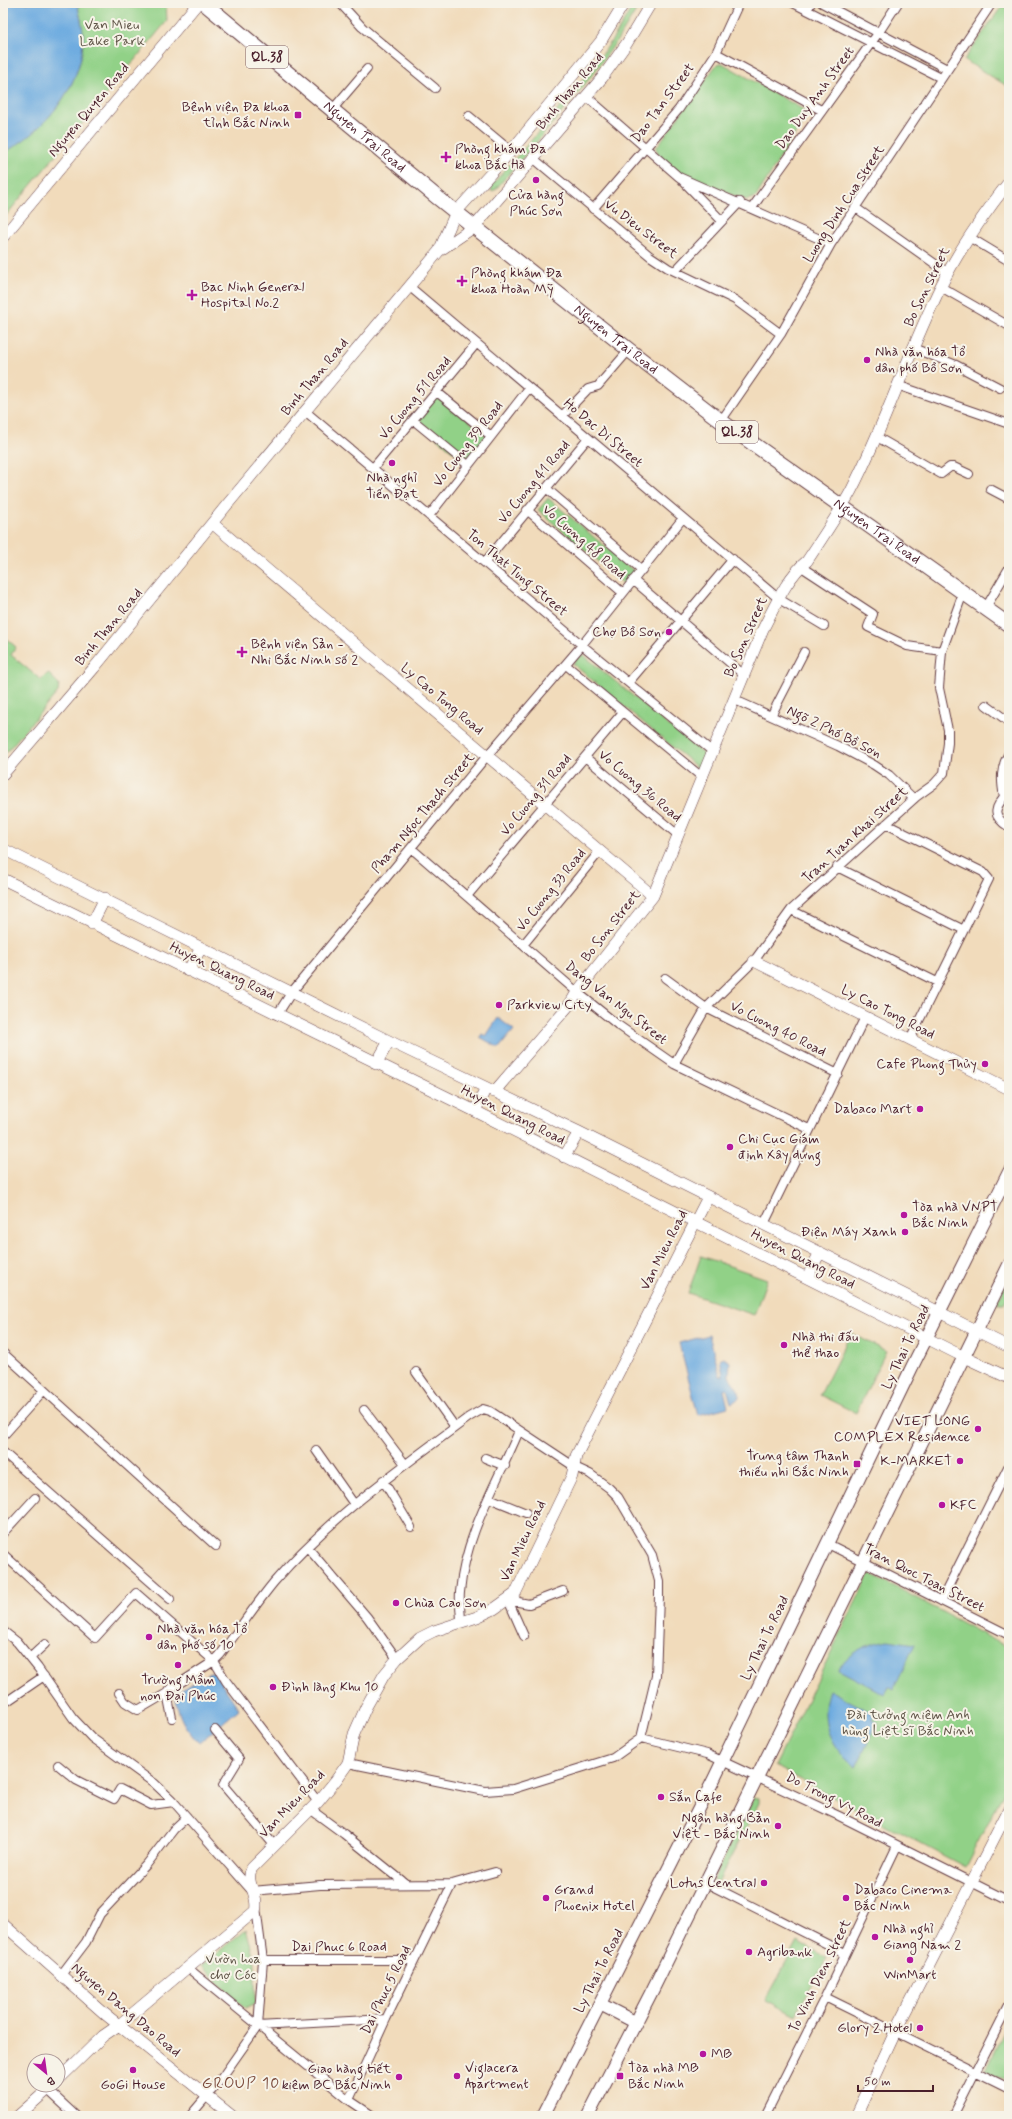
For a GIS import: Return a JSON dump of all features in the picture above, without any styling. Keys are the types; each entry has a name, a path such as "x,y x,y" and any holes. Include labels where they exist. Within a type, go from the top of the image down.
{"highway":[{"name":"Nguyen Trai Road","path":"204,3 456,212 629,350 721,421 842,506 963,594 1009,625"}],"main road":[{"name":"Ly Thai To Road","path":"543,2116 722,1762 939,1313 1009,1172"},
{"path":"588,2116 1009,1265"},
{"path":"600,2004 635,2022"}],"street":[{"name":"Nguyen Quyen Road","path":"3,237 198,3"},
{"path":"340,3 362,27 435,88"},
{"name":"Binh Than Road","path":"3,774 94,668 212,523 439,251 456,212 511,151 601,41 624,3"},
{"name":"Binh Than Road","path":"439,251 474,226 586,96 627,43 651,3"},
{"name":"Dao Tan Street","path":"593,209 679,108 716,53 739,3"},
{"path":"793,3 809,7 871,43 941,78"},
{"path":"822,3 948,69"},
{"name":"Dao Duy Anh Street","path":"752,208 821,110 879,32 898,3"},
{"name":"Luong Dinh Cua Street","path":"721,421 781,334 831,244 992,3"},
{"path":"716,53 821,110"},
{"path":"332,110 367,69"},
{"path":"586,96 679,177 722,221"},
{"path":"469,116 511,151"},
{"name":"Vu Dieu Street","path":"533,158 650,256 675,271 735,300 781,334"},
{"path":"679,177 740,202 831,244"},
{"name":"Bo Son Street","path":"475,1111 490,1090 570,1004 577,992 653,896 703,778 744,675 779,599 800,566 807,561 842,506 877,437 897,385 941,287 969,237 1009,182"},
{"path":"675,271 740,202"},
{"path":"856,208 948,274"},
{"path":"969,237 1009,261"},
{"name":"Ho Dac Di Street","path":"410,287 779,599 824,626"},
{"path":"941,287 1009,326"},
{"name":"Vo Cuong 51 Road","path":"373,468 476,344"},
{"path":"913,348 956,365 1000,388"},
{"path":"562,416 588,389 598,386 629,350"},
{"path":"897,385 1009,424"},
{"name":"Vo Cuong 39 Road","path":"429,516 529,388"},
{"path":"437,392 491,436"},
{"name":"Ton That Tung Street","path":"305,411 582,645 630,682 713,752"},
{"path":"413,420 468,465"},
{"path":"877,437 941,474 950,467 969,474"},
{"name":"Vo Cuong 41 Road","path":"485,562 588,438"},
{"name":"Vo Cuong 48 Road","path":"546,488 642,570"},
{"path":"990,489 1009,499"},
{"name":"Vo Cuong 48 Road","path":"527,510 623,593"},
{"name":"Pham Ngoc Thach Street","path":"277,1015 291,993 486,757 566,665 683,518"},
{"name":"Ly Cao Tong Road","path":"212,523 486,757 653,896"},
{"path":"630,682 680,620 733,559"},
{"path":"800,566 872,614 868,626 907,646 942,651"},
{"path":"985,608 1009,568"},
{"path":"633,580 744,675"},
{"name":"Tran Tuan Khai Street","path":"674,1064 706,1008 754,961 790,910 914,799 934,784 944,773 948,730 939,688 942,651 963,594"},
{"path":"771,716 804,652"},
{"path":"566,665 703,778"},
{"name":"Ngõ 2 Phố Bồ Sơn","path":"735,700 838,746 874,765 889,775 914,799"},
{"path":"986,705 1009,722"},
{"name":"Vo Cuong 31 Road","path":"468,895 623,712"},
{"path":"1004,797 1001,774 1009,753"},
{"name":"Vo Cuong 36 Road","path":"585,757 678,835"},
{"path":"1009,790 996,811 1000,821 1009,827"},
{"path":"886,824 986,874 988,883 937,982 910,1039"},
{"name":"Huyen Quang Road","path":"4,846 291,993 579,1132 1009,1347"},
{"name":"Dang Van Ngu Street","path":"411,848 468,895 577,992 618,1025 674,1064 809,1129"},
{"name":"Vo Cuong 33 Road","path":"523,945 600,851"},
{"path":"838,867 964,930"},
{"name":"Huyen Quang Road","path":"3,879 376,1064 475,1111 964,1358 1009,1378"},
{"path":"92,924 104,898"},
{"path":"790,910 937,982"},
{"path":"188,971 201,948"},
{"name":"Ly Cao Tong Road","path":"754,961 1009,1089"},
{"name":"Vo Cuong 40 Road","path":"665,978 706,1008 838,1074"},
{"path":"764,1224 809,1129 838,1074 865,1017"},
{"path":"376,1064 389,1041"},
{"path":"564,1157 579,1132"},
{"name":"Van Mieu Road","path":"256,1908 256,1900 252,1891 249,1872 314,1805 336,1780 348,1763 354,1734 366,1707 384,1675 397,1659 420,1638 434,1631 461,1623 494,1609 514,1594 523,1579 575,1467 576,1456 708,1196"},
{"path":"807,1278 820,1252"},
{"path":"3,1353 216,1546"},
{"path":"416,1372 455,1427"},
{"path":"3,1436 44,1390"},
{"path":"119,1693 125,1702 138,1710 167,1693 214,1661 274,1582 354,1504 383,1480 455,1427 483,1409 490,1411 575,1467 590,1474 618,1497 652,1555 656,1568 659,1597 656,1676 641,1738 613,1758 500,1792 485,1791 348,1763"},
{"path":"364,1410 405,1464"},
{"path":"461,1623 460,1592 468,1552 489,1498 519,1431"},
{"path":"316,1450 354,1504"},
{"path":"3,1452 170,1599"},
{"path":"485,1458 504,1466"},
{"path":"941,1601 1009,1465"},
{"path":"383,1480 411,1527"},
{"path":"3,1533 35,1498"},
{"path":"489,1498 526,1513"},
{"name":"Tran Quoc Toan Street","path":"828,1544 1008,1634"},
{"path":"308,1548 367,1617 397,1659"},
{"path":"3,1554 95,1638 136,1593 214,1661 226,1681 314,1805 344,1834 406,1884"},
{"path":"508,1600 529,1604 563,1591"},
{"path":"508,1600 524,1636"},
{"path":"3,1631 17,1642 74,1718 92,1738 154,1783 174,1802 252,1891 320,1885 452,1884 495,1872"},
{"path":"30,1658 45,1644"},
{"path":"3,1704 44,1676"},
{"path":"167,1693 172,1718"},
{"path":"215,1730 239,1759 223,1785 274,1845"},
{"name":"Do Trong Vy Road","path":"641,1738 707,1754 722,1762 757,1776 1009,1901"},
{"path":"58,1766 76,1780 114,1799 120,1789 151,1806 174,1802"},
{"path":"856,2116 895,2032 1009,1809"},
{"path":"61,1975 86,1942 100,1914 147,1864 174,1829 187,1817"},
{"name":"To Vinh Dien Street","path":"765,2116 825,1997 897,1846"},
{"path":"704,1882 845,1954"},
{"name":"Dai Phuc 5 Road","path":"349,2100 414,1960 452,1884"},
{"path":"190,2116 207,2096 258,2026 263,1960 256,1908"},
{"path":"66,2072 103,2036 119,2025 248,1918 256,1908"},
{"name":"Nguyen Dang Dao Road","path":"3,1924 119,2025 232,2116"},
{"name":"Dai Phuc 6 Road","path":"263,1960 414,1960"},
{"path":"188,1968 349,2100 373,2116"},
{"path":"825,1997 1009,2088"},
{"path":"953,2116 1009,2005"},
{"path":"258,2026 386,2019"},
{"path":"18,2116 44,2093"},
{"path":"55,2093 76,2116"}],"green space":[{"name":"Van Mieu Lake Park","path":"77,3 166,3 167,21 3,219 3,153 32,133 57,107 75,76 81,59 83,32"},
{"path":"634,3 640,3 625,28 591,77 495,190 491,191 492,185 587,75 620,28"},
{"path":"1002,6 1009,8 1009,87 964,60"},
{"path":"722,63 806,111 807,115 756,197 747,200 695,182 682,175 670,167 661,158 656,148 717,64"},
{"path":"437,393 488,437 467,463 415,420"},
{"path":"548,498 635,572 624,584 538,510"},
{"path":"3,636 16,647 11,655 41,680 48,673 59,684 58,692 3,756"},
{"path":"581,653 707,757 700,770 573,664"},
{"path":"701,1256 767,1279 754,1315 688,1293"},
{"path":"1009,1276 1009,1295 1004,1303 999,1303 997,1302"},
{"path":"851,1333 886,1351 856,1413 820,1395"},
{"name":"Đài tưởng niệm Anh hùng Liệt sĩ Bắc Ninh","path":"870,1573 1009,1648 1009,1782 965,1867 775,1766"},
{"path":"754,1797 759,1798 759,1803 719,1880 716,1882 713,1880"},
{"name":"Vườn hoa chợ Cóc","path":"246,1929 255,1962 255,2004 245,2009 201,1966"},
{"path":"798,1941 827,1957 796,2016 766,2000"},
{"path":"1009,2021 1009,2082 986,2070"}],"water":[{"path":"3,3 77,3 82,22 83,42 81,59 75,76 57,107 32,134 3,153"},
{"path":"498,1018 514,1030 499,1048 480,1037 482,1034 486,1036"},
{"path":"709,1335 720,1376 723,1376 720,1359 724,1357 730,1362 729,1376 738,1390 739,1397 731,1403 727,1389 724,1390 728,1407 698,1415 679,1343"},
{"path":"888,1640 915,1644 893,1690 888,1687 884,1694 839,1670 842,1664 853,1653 874,1643"},
{"path":"213,1671 239,1709 199,1743 182,1720 175,1694"},
{"path":"829,1690 874,1714 872,1719 878,1722 856,1767 839,1752 829,1733 825,1712"}],"place":[{"name":"Bệnh viện Đa khoa tỉnh Bắc Ninh","path":"298,115"},
{"name":"Phòng khám Đa khoa Bắc Hà","path":"446,157"},
{"name":"Cửa hàng Phúc Sơn","path":"536,180"},
{"name":"Phòng khám Đa khoa Hoàn Mỹ","path":"462,281"},
{"name":"Bac Ninh General Hospital No.2","path":"192,295"},
{"name":"Nhà văn hóa Tổ dân phố Bồ Sơn","path":"867,360"},
{"name":"Nhà nghỉ Tiến Đạt","path":"392,463"},
{"name":"Chợ Bồ Sơn","path":"669,632"},
{"name":"Bệnh viện Sản - Nhi Bắc Ninh số 2","path":"242,652"},
{"name":"Parkview City","path":"499,1005"},
{"name":"Cafe Phong Thủy","path":"985,1064"},
{"name":"Dabaco Mart","path":"920,1109"},
{"name":"Chi Cục Giám định Xây dựng","path":"730,1147"},
{"name":"Tòa nhà VNPT Bắc Ninh","path":"904,1215"},
{"name":"Điện Máy Xanh","path":"905,1232"},
{"name":"Nhà thi đấu thể thao","path":"784,1345"},
{"name":"VIET LONG COMPLEX Residence","path":"978,1429"},
{"name":"K-MARKET","path":"960,1461"},
{"name":"Trung tâm Thanh thiếu nhi Bắc Ninh","path":"857,1464"},
{"name":"KFC","path":"942,1505"},
{"name":"Chùa Cao Sơn","path":"396,1603"},
{"name":"Nhà văn hóa Tổ dân phố số 10","path":"149,1637"},
{"name":"Trường Mầm non Đại Phúc","path":"178,1665"},
{"name":"Đình làng Khu 10","path":"273,1687"},
{"name":"Sắn Cafe","path":"661,1797"},
{"name":"Ngân hàng Bản Việt - Bắc Ninh","path":"778,1826"},
{"name":"Lotus Central","path":"764,1883"},
{"name":"Grand Phoenix Hotel","path":"546,1898"},
{"name":"Dabaco Cinema Bắc Ninh","path":"846,1898"},
{"name":"Nhà nghỉ Giang Nam 2","path":"875,1937"},
{"name":"Agribank","path":"749,1952"},
{"name":"WinMart","path":"910,1960"},
{"name":"Glory 2 Hotel","path":"920,2028"},
{"name":"MB","path":"703,2054"},
{"name":"GoGi House","path":"133,2070"},
{"name":"Viglacera Apartment","path":"457,2076"},
{"name":"Tòa nhà MB Bắc Ninh","path":"620,2076"},
{"name":"Giao hàng tiết kiệm BC Bắc Ninh","path":"399,2077"}],"district":[{"name":"GROUP 10","path":"241,2083"}]}
